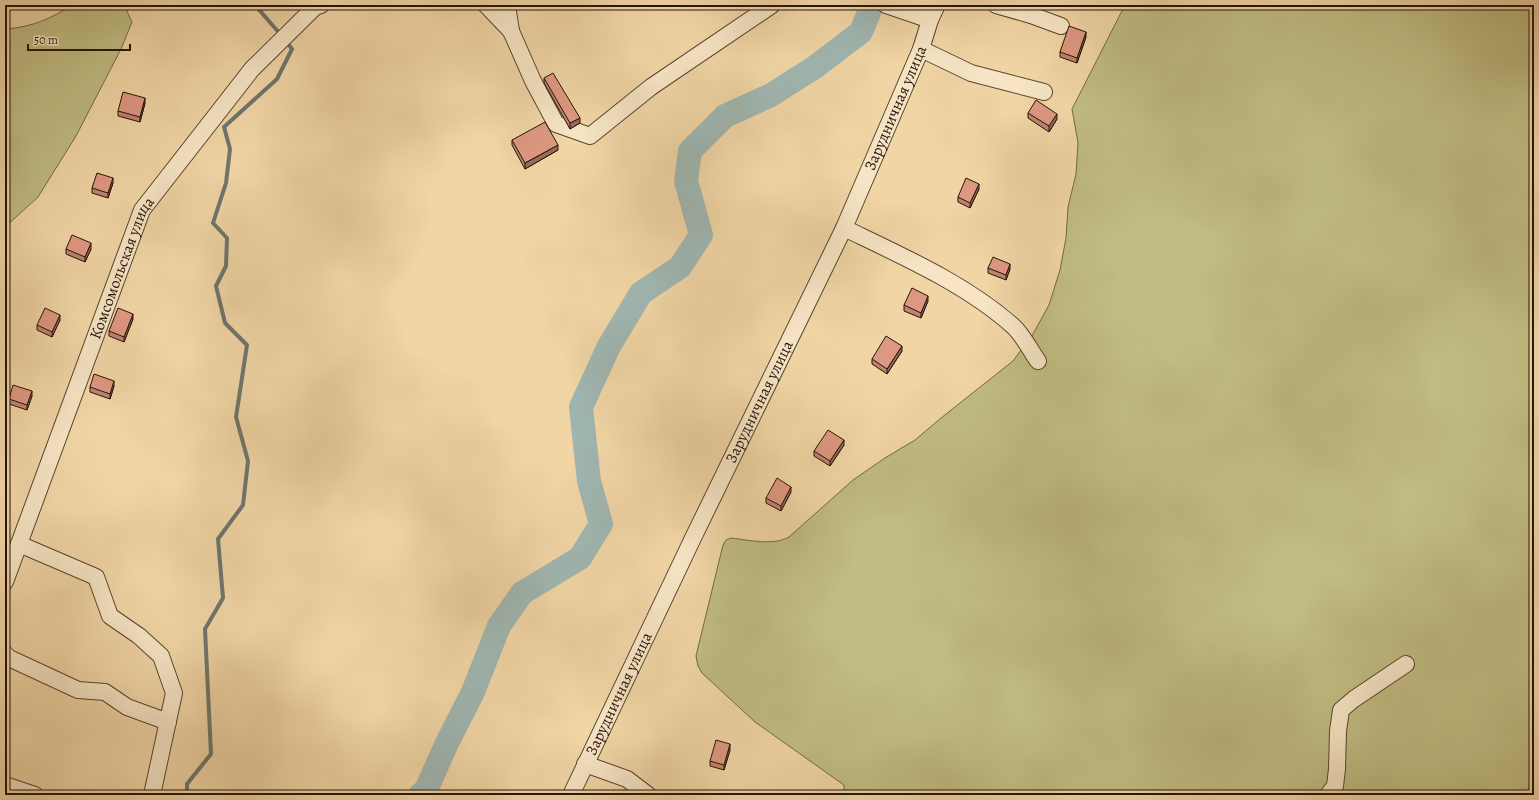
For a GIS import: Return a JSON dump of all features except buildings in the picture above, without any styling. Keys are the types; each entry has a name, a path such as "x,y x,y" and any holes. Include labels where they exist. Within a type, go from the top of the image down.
{"street":[{"name":"Комсомольская улица","path":"5,582 142,210 252,69 315,7 321,5"},
{"path":"486,5 511,31"},
{"path":"507,5 511,31 533,81 556,124 590,136 651,87 772,5"},
{"path":"886,5 930,20"},
{"name":"Зарудничная улица","path":"571,795 700,524 844,228 920,49 937,5"},
{"path":"996,5 1031,15 1061,26"},
{"path":"920,49 971,73 1044,92"},
{"path":"844,228 939,276 985,304 1014,327 1038,361"},
{"path":"19,544 96,577 110,616 139,636 162,656 174,693 152,795"},
{"path":"5,654 9,658 78,690 106,692 127,707 168,722"},
{"path":"1328,795 1335,786 1338,731 1341,710 1354,699 1406,664"},
{"path":"585,764 627,779 648,795"},
{"path":"5,785 36,795"}],"shaded area":[{"path":"73,5 124,5 132,22 121,49 76,136 38,197 5,227 5,29 40,22"},
{"path":"1125,5 1534,5 1534,795 844,795 844,785 755,722 702,673 698,666 696,656 723,545 726,540 731,538 768,542 783,540 789,537 853,480 915,440 1013,361 1033,334 1049,305 1060,270 1066,238 1068,207 1076,174 1078,143 1072,109"}],"waterway":[{"path":"255,5 281,35"},
{"path":"420,795 426,790 447,743 473,692 499,626 522,593 580,558 601,524 589,481 581,407 609,346 641,293 680,267 701,235 686,181 690,151 725,116 771,95 815,67 861,32 872,5"},
{"path":"187,795 187,784 211,754 205,629 223,598 218,539 243,505 248,461 236,417 247,345 225,323 216,286 226,266 227,238 213,223 226,183 230,149 224,127 277,79 292,49 285,40"},
{"path":"196,795 206,793 210,795"}]}
